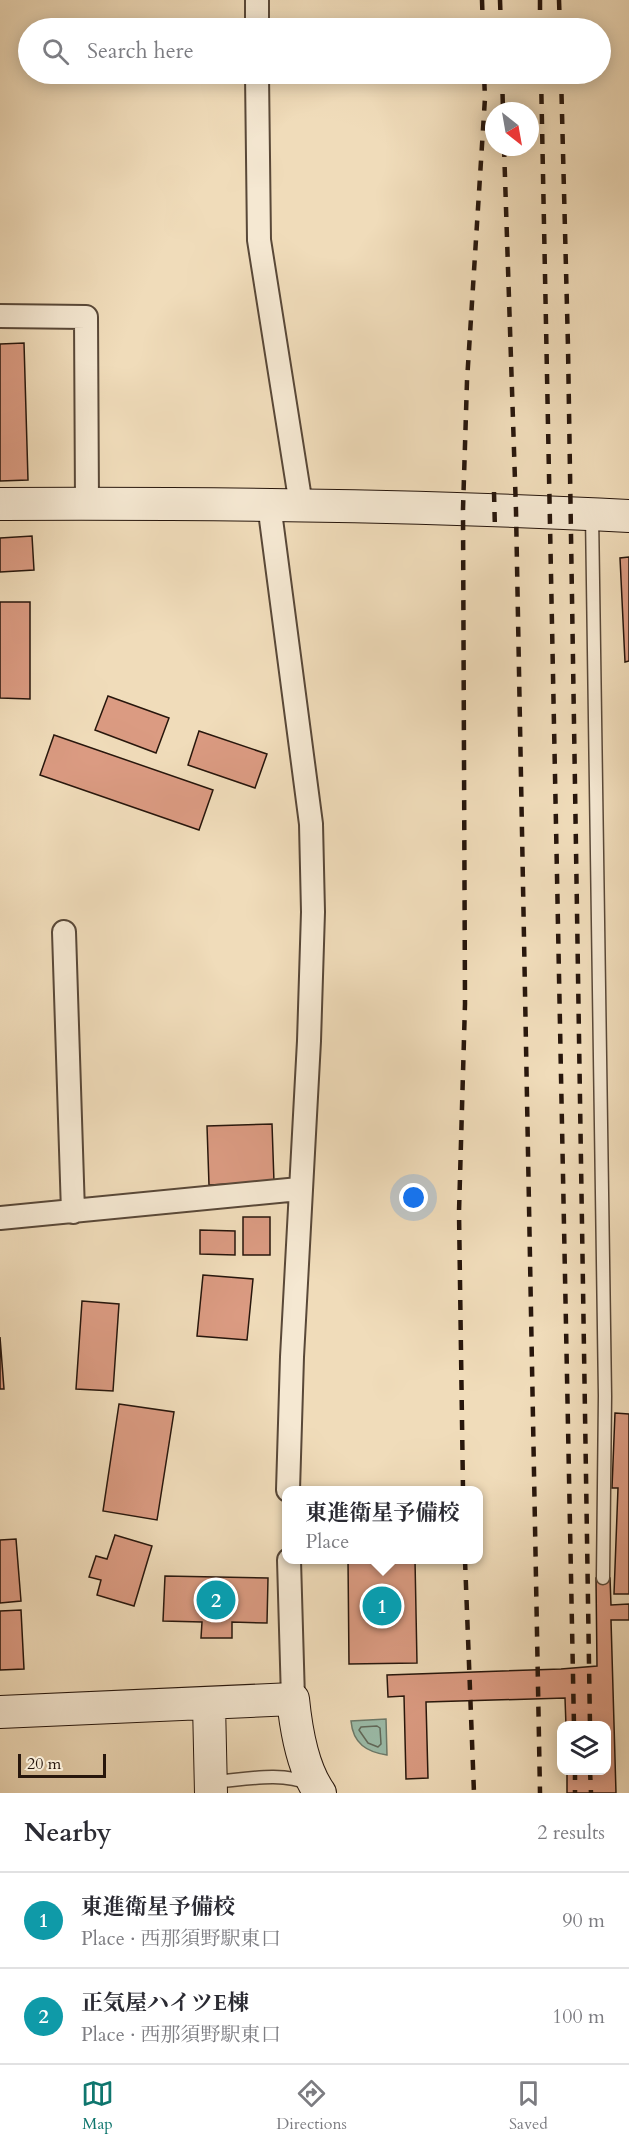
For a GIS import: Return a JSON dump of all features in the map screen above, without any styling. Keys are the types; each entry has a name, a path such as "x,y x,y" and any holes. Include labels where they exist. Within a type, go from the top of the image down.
{"street":[{"path":"257,0 257,18"},
{"path":"257,84 259,240 301,505"},
{"path":"0,316 86,316 87,504"},
{"path":"0,504 269,504 629,516"},
{"path":"269,504 311,824 313,912 309,1029 299,1189 288,1486"},
{"path":"64,932 73,1212"},
{"path":"0,1218 299,1189"},
{"path":"289,1564 296,1730 317,1791"},
{"path":"0,1712 293,1699"},
{"path":"209,1704 211,1788"}],"lane":[{"path":"592,514 604,1336 603,1578"},
{"path":"211,1788 285,1777 301,1780 317,1791"}],"water":[{"path":"386,1719 387,1755 373,1752 362,1746 355,1736 351,1721"}],"building":[{"path":"24,343 28,480 0,481 0,344"},
{"path":"32,536 34,570 0,572 0,538"},
{"path":"629,557 629,661 625,662 620,558"},
{"path":"0,602 30,602 30,699 0,698"},
{"path":"108,696 169,718 156,753 95,730"},
{"path":"199,731 267,754 255,788 188,765"},
{"path":"54,735 213,790 199,830 40,775"},
{"path":"272,1124 274,1182 209,1185 207,1126"},
{"path":"243,1217 270,1217 270,1255 243,1255"},
{"path":"200,1230 235,1231 235,1255 200,1254"},
{"path":"203,1275 253,1279 247,1340 197,1336"},
{"path":"82,1301 119,1304 113,1391 76,1389"},
{"path":"0,1337 4,1389 0,1389"},
{"path":"119,1404 174,1412 157,1520 103,1511"},
{"path":"615,1413 629,1414 629,1594 614,1594 618,1488 612,1488"},
{"path":"115,1535 152,1546 134,1606 97,1595 101,1580 89,1577 96,1556 107,1559"},
{"path":"16,1539 21,1601 0,1603 0,1540"},
{"path":"348,1564 415,1564 417,1663 349,1664"},
{"path":"165,1576 268,1578 267,1623 232,1622 232,1638 201,1638 202,1622 163,1621"},
{"path":"596,1578 610,1578 611,1605 629,1604 629,1620 611,1620 616,1793 567,1793 567,1775 611,1775 611,1721 566,1721 565,1698 426,1702 428,1778 406,1779 404,1696 388,1697 387,1675 597,1666"},
{"path":"21,1610 24,1669 0,1670 0,1611"}],"railway":[{"path":"482,0 483,18"},
{"path":"500,0 501,18"},
{"path":"540,0 540,18"},
{"path":"559,0 560,18"},
{"path":"463,1486 459,1212 465,1004 463,509 467,381 484,84"},
{"path":"502,84 503,102"},
{"path":"541,84 574,1721"},
{"path":"561,84 568,347 590,1721"},
{"path":"504,156 516,511 540,1793"},
{"path":"494,492 495,530"},
{"path":"465,1564 474,1793"},
{"path":"575,1775 575,1793"},
{"path":"590,1775 591,1793"}],"place":[{"name":"正気屋ハイツE棟","path":"216,1600"},
{"name":"東進衛星予備校","path":"382,1606"}]}
